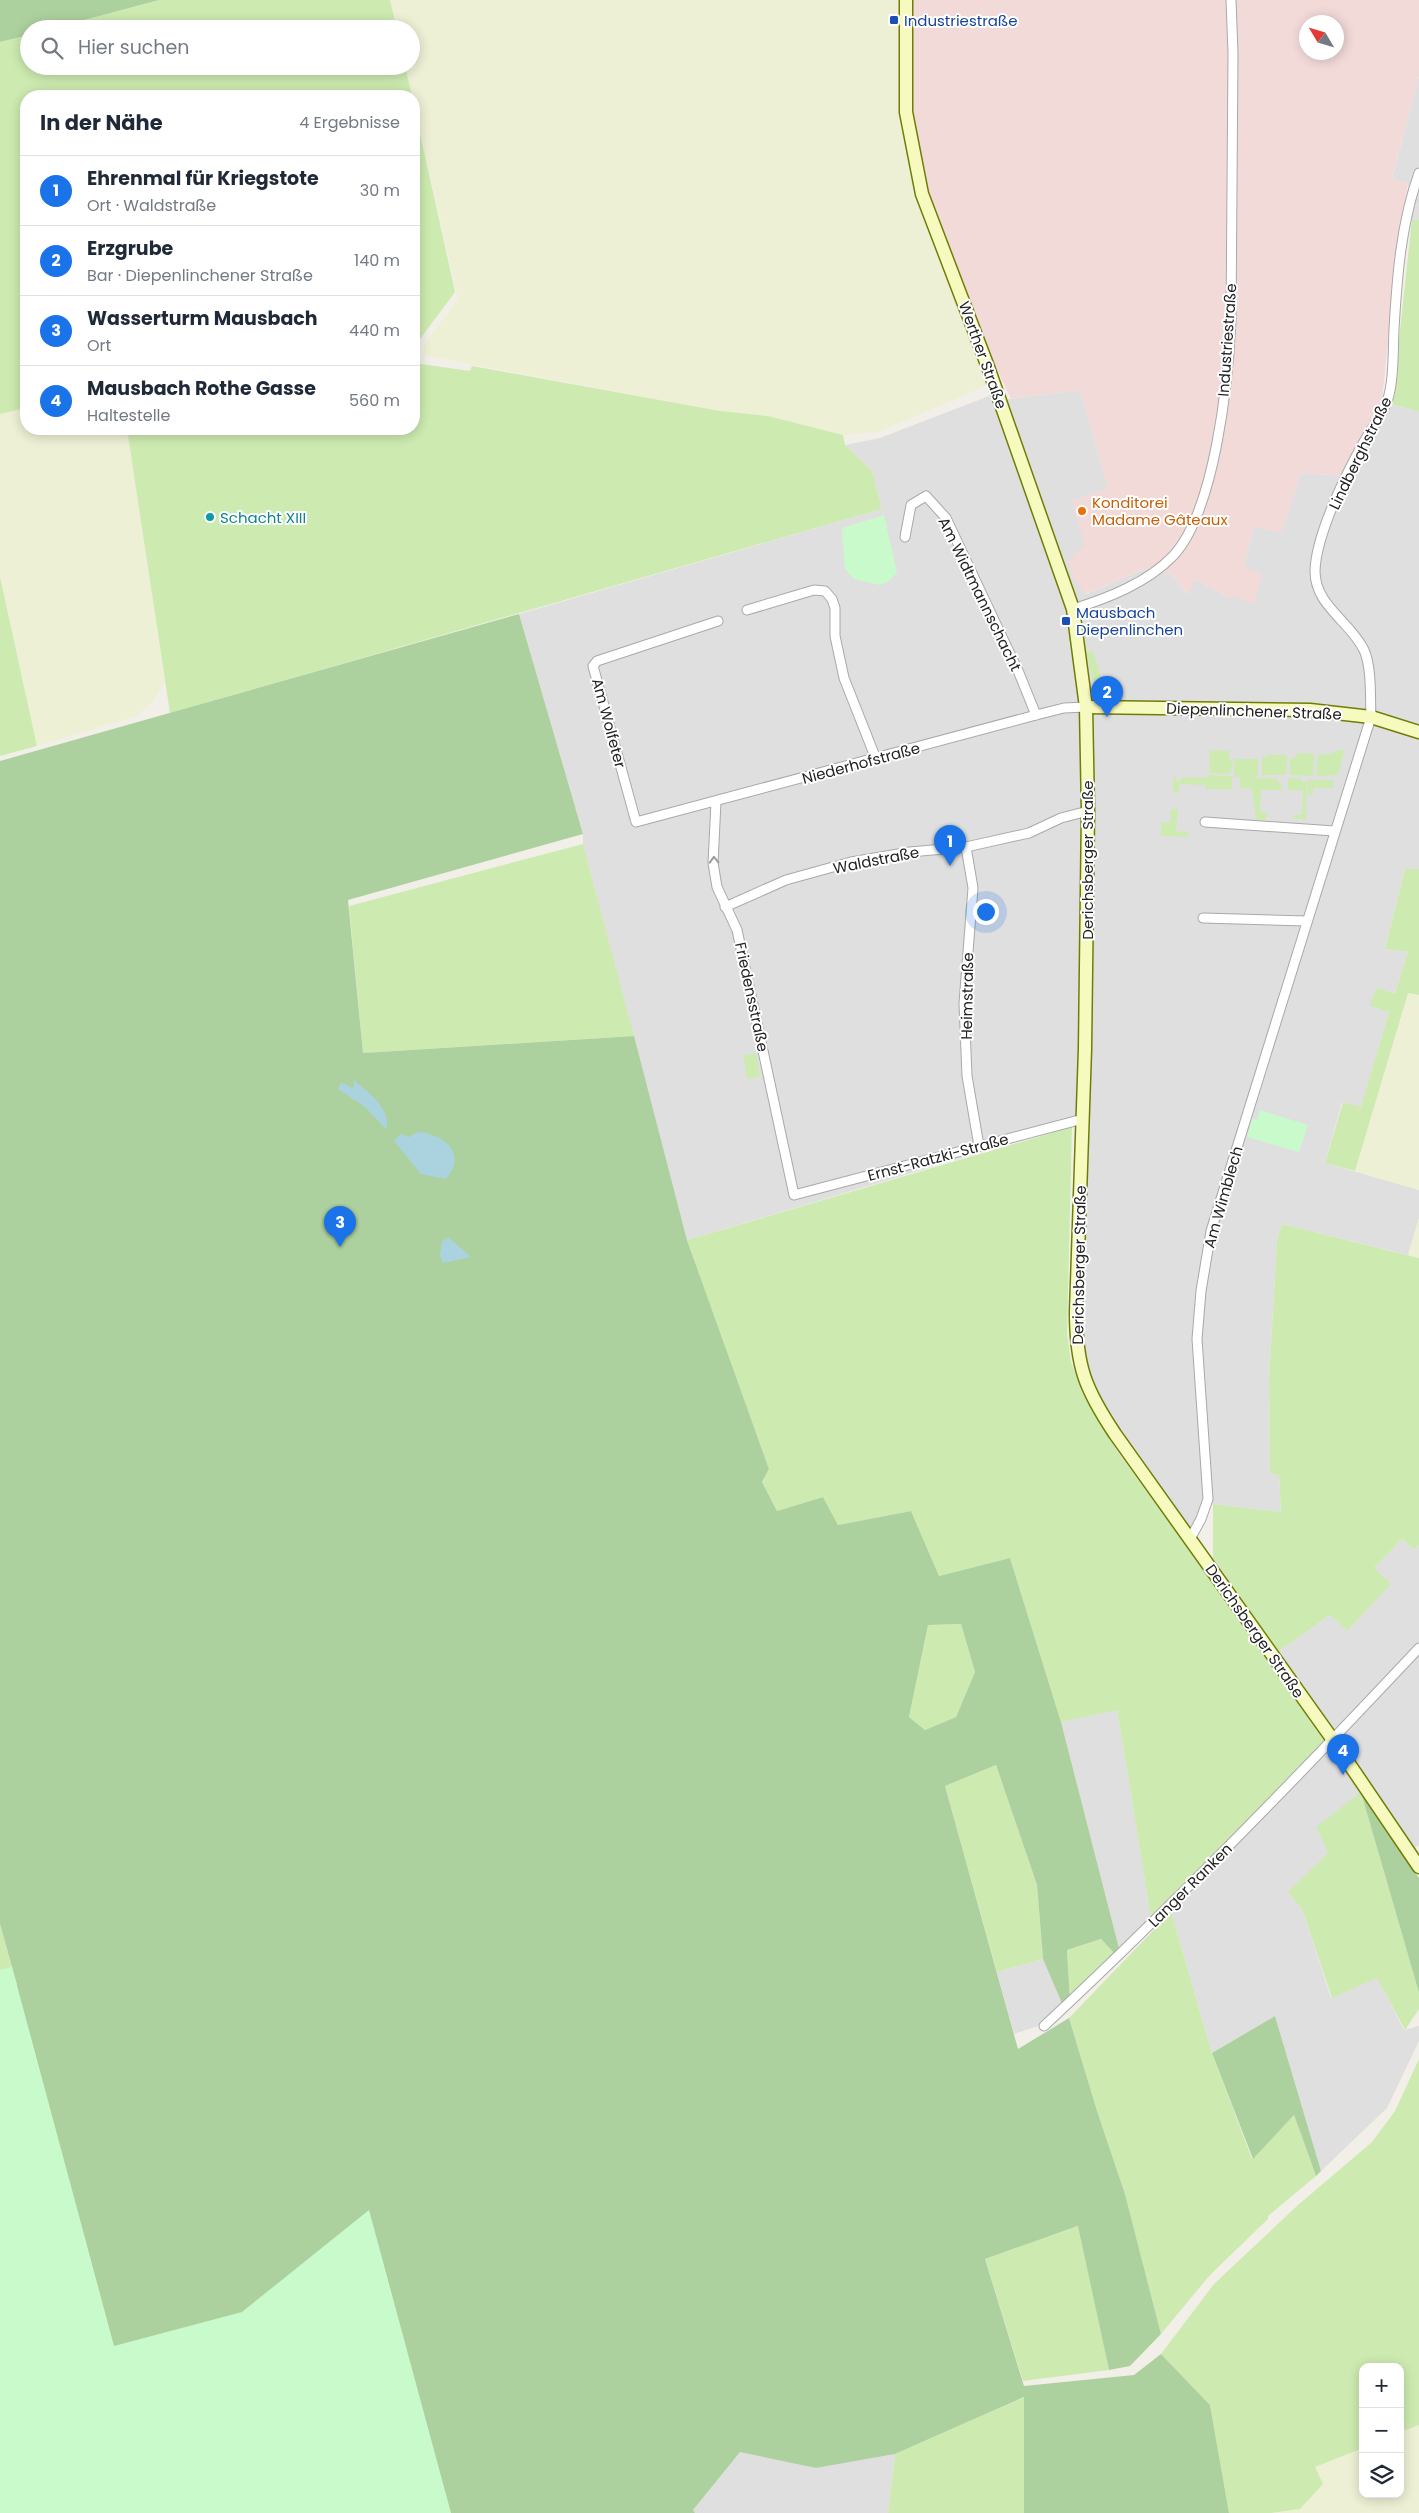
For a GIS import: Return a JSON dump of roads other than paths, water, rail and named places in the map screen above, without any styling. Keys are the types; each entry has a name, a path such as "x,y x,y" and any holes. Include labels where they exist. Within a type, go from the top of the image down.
{"street":[{"name":"Werther Straße","path":"906,0 906,112 922,194 996,389 1073,609 1086,707"},
{"name":"Industriestraße","path":"1073,609 1107,598 1145,577 1173,555 1194,523 1218,440 1231,322 1233,53 1231,0"},
{"name":"Lindberghstraße","path":"1371,717 1365,653 1342,620 1324,601 1315,571 1320,547 1334,504 1365,441 1385,408 1390,390 1396,290 1406,216 1419,173"},
{"name":"Am Widtmannschacht","path":"905,537 910,505 926,496 946,518 1019,673 1036,715"},
{"path":"747,610 814,590 825,591 832,599 835,608 835,636 844,678 876,759"},
{"name":"Am Wolfeter","path":"636,822 593,666 597,661 718,621"},
{"name":"Diepenlinchener Straße","path":"1086,707 1310,710 1371,717 1419,732"},
{"name":"Niederhofstraße","path":"636,822 1036,715 1064,708 1086,707"},
{"name":"Derichsberger Straße","path":"1086,707 1088,812 1083,1119 1076,1312 1076,1341 1086,1386 1099,1409 1333,1740 1419,1867"},
{"name":"Am Wimblech","path":"1190,1539 1201,1519 1208,1498 1197,1339 1206,1252 1220,1198 1250,1109 1334,830 1371,717"},
{"name":"Friedensstraße","path":"716,802 713,862 717,887 737,930 794,1195"},
{"name":"Waldstraße","path":"725,907 786,880 851,862 910,852 966,846 1029,832 1061,818 1088,812"},
{"path":"1205,822 1334,830"},
{"name":"Heimstraße","path":"966,846 973,888 964,1003 967,1076 979,1146"},
{"path":"1204,918 1306,921"},
{"name":"Ernst-Ratzki-Straße","path":"794,1195 1083,1119"},
{"name":"Langer Ranken","path":"1044,2026 1135,1941 1333,1740 1419,1648"}],"water":[{"path":"353,1079 381,1106 387,1120 387,1127 385,1128 364,1106 338,1089 341,1082 352,1088 354,1086"},
{"path":"418,1132 438,1137 453,1151 455,1158 453,1169 446,1179 421,1174 394,1141 401,1134 409,1137"},
{"path":"449,1238 471,1257 443,1263 440,1255 442,1241"}],"place":[{"name":"Industriestraße","path":"894,20"},
{"name":"Konditorei Madame Gâteaux","path":"1082,511"},
{"name":"Schacht XIII","path":"210,517"},
{"name":"Mausbach Diepenlinchen","path":"1066,621"},
{"name":"Erzgrube","path":"1107,717"},
{"name":"Ehrenmal für Kriegstote","path":"950,866"},
{"name":"Wasserturm Mausbach","path":"340,1247"},
{"name":"Mausbach Rothe Gasse","path":"1343,1775"}]}
